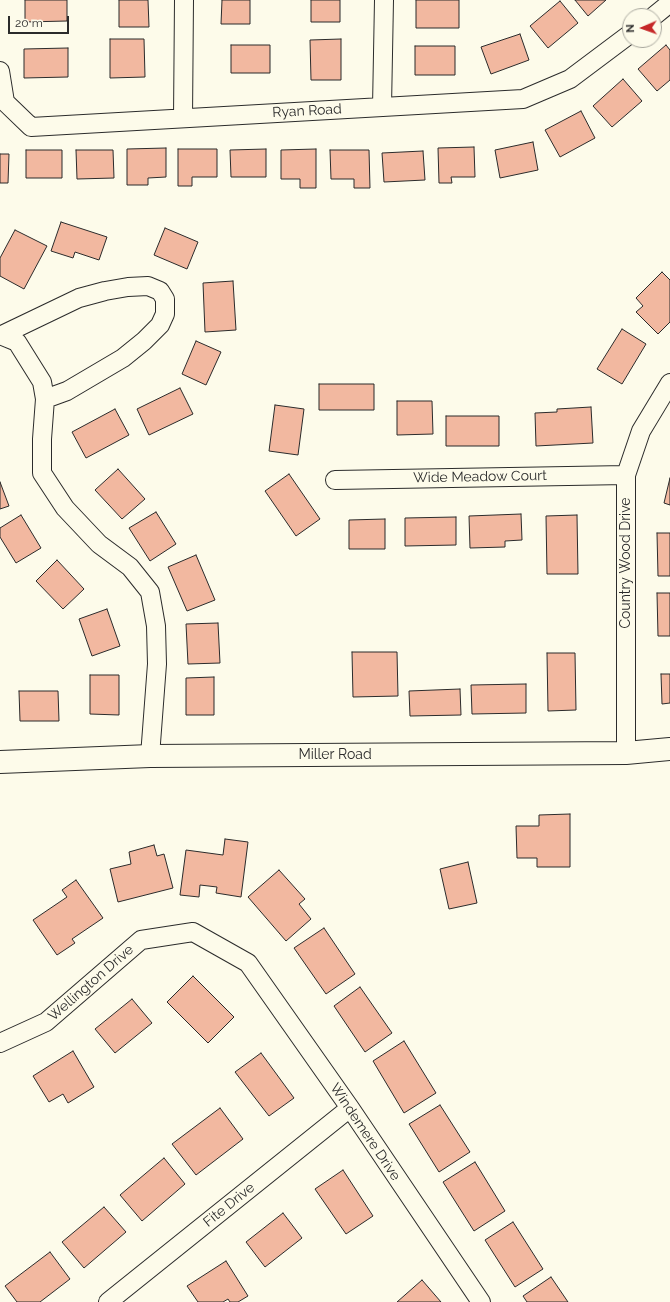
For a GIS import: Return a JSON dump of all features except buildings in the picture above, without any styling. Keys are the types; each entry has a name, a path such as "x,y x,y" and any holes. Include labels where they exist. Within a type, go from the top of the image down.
{"street":[{"path":"183,118 184,0"},
{"path":"382,107 384,0"},
{"path":"662,10 670,3"},
{"name":"Ryan Road","path":"0,72 5,102 31,127 523,99 570,79 622,40"},
{"path":"1,335 79,298 128,286 148,286 160,291 165,299 165,314 160,325 144,341 123,358 79,384 67,391 45,399"},
{"path":"1,335 17,342 42,382 45,399 42,439 42,473 64,508 99,544 130,567 150,592 156,626 157,664 150,756"},
{"name":"Country Wood Drive","path":"626,753 626,475 641,430 670,383"},
{"name":"Wide Meadow Court","path":"335,480 626,475"},
{"name":"Miller Road","path":"0,762 150,756 626,753 670,749"},
{"name":"Wellington Drive","path":"0,1043 46,1022 141,940 193,932 248,963"},
{"name":"Windemere Drive","path":"248,963 350,1108 481,1302"},
{"name":"Fite Drive","path":"108,1302 350,1108"}]}
